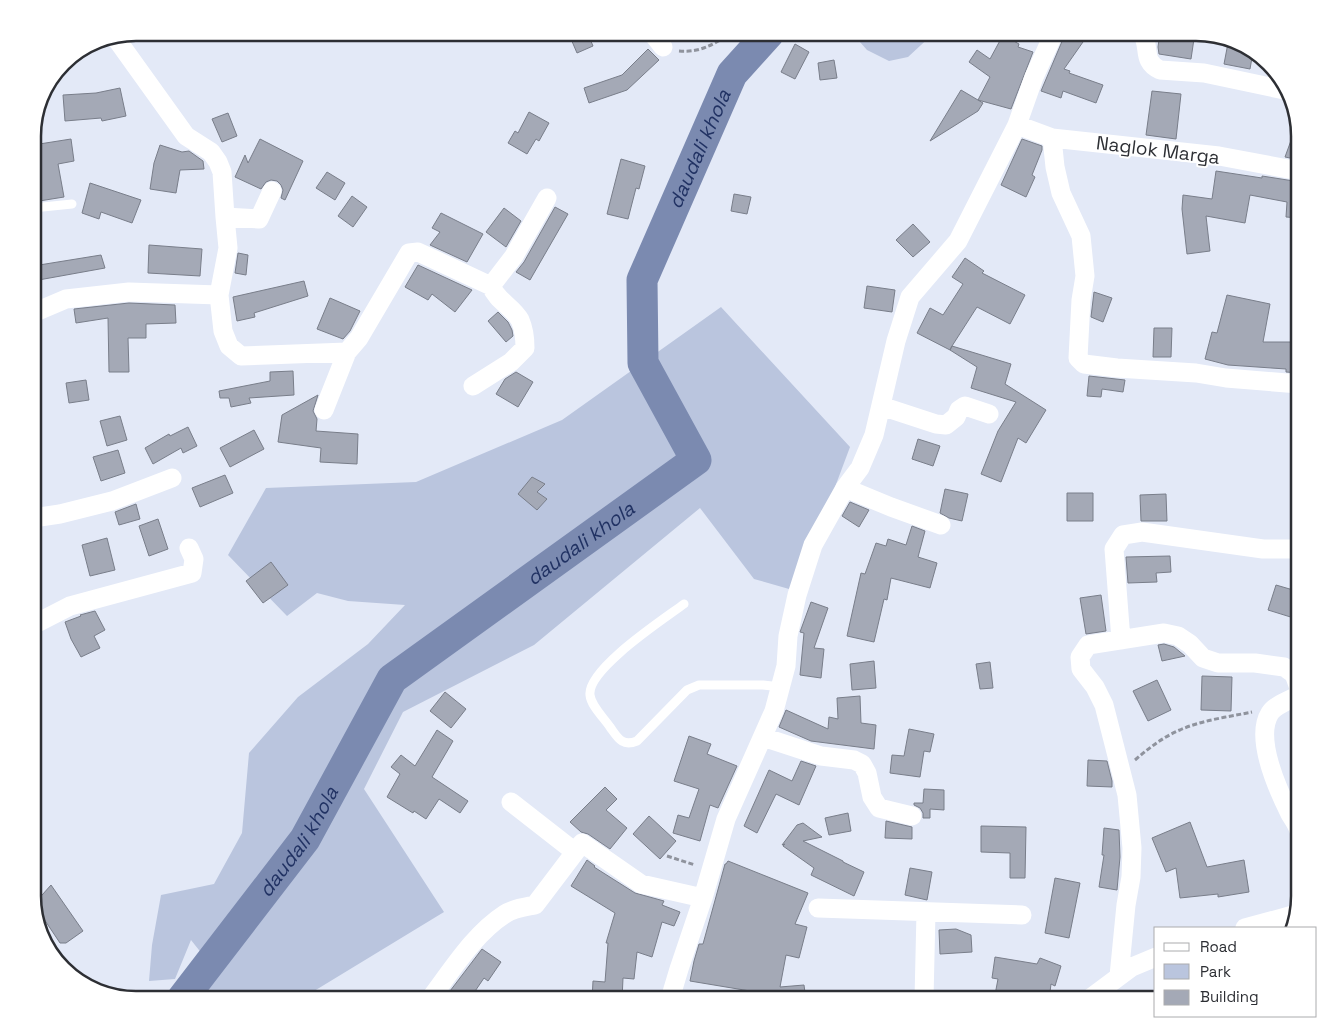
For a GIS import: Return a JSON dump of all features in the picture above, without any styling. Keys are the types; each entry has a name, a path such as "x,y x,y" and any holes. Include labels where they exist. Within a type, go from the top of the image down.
{"street":[{"path":"673,991 726,819 763,737 782,687 786,666 788,636 800,586 813,545 846,488 860,468 874,436 896,341 910,297 958,241 1017,125 1034,77 1050,41"},
{"path":"1146,41 1148,60 1154,67 1160,70 1204,73 1278,89"},
{"path":"119,43 186,136 211,152 222,172 228,248 219,294 223,331 229,346 241,356 347,352"},
{"name":"Naglok Marga","path":"1017,125 1052,138 1219,156 1291,169"},
{"path":"1052,138 1060,194 1080,236 1085,276 1081,300 1078,358 1084,364 1117,368 1196,373 1226,378 1291,383"},
{"path":"225,217 259,219 272,190"},
{"path":"491,286 514,256 547,198"},
{"path":"324,410 347,352 359,338 409,253 418,252 491,286 494,293 519,319 525,333 525,348 511,362 473,386"},
{"path":"41,309 66,298 129,292 219,294"},
{"path":"881,406 936,424 946,425 965,406 989,414"},
{"path":"41,517 112,501 172,478"},
{"path":"846,488 941,525"},
{"path":"1122,640 1114,549 1123,535 1142,532 1263,548 1291,549"},
{"path":"41,621 70,606 192,573 194,559 189,548"},
{"path":"1119,976 1126,905 1131,877 1132,848 1127,795 1104,705 1095,687 1081,669 1080,657 1088,645 1164,633 1178,636 1190,644 1203,658 1218,663 1255,663 1284,667 1291,672"},
{"path":"1291,699 1270,712 1265,726 1266,750 1291,816"},
{"path":"763,737 821,756 854,760 862,764 867,773 872,797 879,808 912,816"},
{"path":"512,802 575,852"},
{"path":"437,991 472,943 505,914 515,909 535,905 582,843 641,884 703,898"},
{"path":"818,908 1022,915"},
{"path":"924,991 926,912"},
{"path":"1249,927 1288,916"},
{"path":"1100,991 1132,967 1154,958"}],"lane":[{"path":"41,207 72,204"},
{"path":"684,604 630,644 606,665 593,683 590,695 595,706 621,742 630,744 637,741 687,690 699,685 763,685 782,687"}],"path":[{"path":"661,41 688,51 720,41"},
{"path":"1121,772 1148,749 1181,729 1257,711 1270,712"},
{"path":"668,856 696,865 712,863"}],"green space":[{"path":"859,41 925,41 908,57 889,61 867,50"},
{"path":"721,307 850,447 796,591 754,579 700,508 534,645 403,712 364,789 444,912 314,991 199,991 214,969 191,940 175,979 149,981 152,945 161,895 214,884 242,833 249,753 298,697 368,644 405,605 348,601 317,593 287,616 228,555 266,488 416,482 562,420"}],"building":[{"path":"572,41 591,41 593,46 577,53"},
{"path":"1000,41 1014,41 1019,44 1018,47 1033,52 1011,109 978,100 990,77 969,62 977,50 990,59"},
{"path":"1062,41 1084,41 1064,69 1070,71 1069,73 1103,85 1096,103 1063,91 1061,98 1041,91"},
{"path":"1159,41 1194,41 1191,59 1159,54"},
{"path":"795,44 809,52 795,79 781,72"},
{"path":"1227,46 1252,60 1250,69 1224,64"},
{"path":"648,49 659,60 627,90 589,103 584,88 622,75"},
{"path":"834,60 837,78 820,80 818,63"},
{"path":"120,88 126,116 102,121 101,118 65,121 63,95 96,93"},
{"path":"961,90 983,103 978,111 930,141"},
{"path":"1152,91 1181,94 1176,139 1146,135"},
{"path":"529,112 549,123 539,141 536,139 527,154 508,143 515,131 518,133"},
{"path":"228,113 237,136 222,142 212,119"},
{"path":"71,139 74,161 58,164 64,197 41,201 41,144"},
{"path":"260,139 303,161 285,200 281,198 283,190 277,181 271,180 266,182 261,189 235,177 245,155 248,163"},
{"path":"1022,139 1042,146 1032,175 1035,177 1026,197 1001,185"},
{"path":"1291,140 1291,158 1285,157"},
{"path":"160,145 182,152 189,151 203,161 204,169 180,170 176,193 150,189 154,163"},
{"path":"621,159 645,166 639,189 636,188 628,219 607,214"},
{"path":"1216,171 1291,181 1291,217 1286,217 1287,202 1250,195 1245,223 1206,216 1210,251 1187,254 1182,209 1183,195 1212,199"},
{"path":"327,172 345,183 335,200 316,188"},
{"path":"90,183 141,200 132,223 101,212 99,219 82,213"},
{"path":"734,194 751,197 747,214 731,211"},
{"path":"352,196 367,207 353,227 338,216"},
{"path":"555,207 568,214 530,280 516,272 524,262"},
{"path":"504,208 521,221 506,247 486,232"},
{"path":"441,213 483,234 467,262 430,245 440,232 432,228"},
{"path":"913,224 930,242 913,257 896,240"},
{"path":"149,245 202,249 200,276 148,273"},
{"path":"238,253 248,255 246,275 235,273"},
{"path":"101,255 105,268 41,280 41,265"},
{"path":"965,258 984,271 982,273 1025,295 1010,324 977,307 952,346 1011,364 1005,384 1046,410 1026,443 1018,438 1001,482 981,474 998,431 1016,402 971,388 977,367 917,333 930,308 943,315 963,284 952,277"},
{"path":"418,265 472,290 455,312 432,294 428,300 405,287"},
{"path":"304,281 308,296 254,313 255,317 237,321 233,297"},
{"path":"867,286 895,290 892,312 864,308"},
{"path":"1094,292 1112,298 1103,322 1091,317"},
{"path":"1227,295 1270,304 1263,342 1291,342 1291,372 1286,372 1286,369 1228,365 1205,359 1212,332 1217,333"},
{"path":"330,298 360,311 350,331 343,339 317,329"},
{"path":"129,303 175,305 176,323 146,324 146,338 128,338 129,372 109,372 108,318 76,323 74,309"},
{"path":"498,312 508,322 512,330 513,336 506,342 488,321"},
{"path":"1154,328 1172,328 1171,357 1153,357"},
{"path":"293,371 294,395 249,398 251,403 231,407 229,398 220,398 219,391 270,381 270,372"},
{"path":"516,372 533,382 518,407 496,394 505,379"},
{"path":"1089,376 1125,380 1123,392 1102,389 1101,397 1087,396"},
{"path":"86,380 89,400 69,403 66,383"},
{"path":"318,395 313,411 317,419 316,431 358,434 357,464 320,462 321,448 278,442 282,415"},
{"path":"120,416 127,440 107,446 100,421"},
{"path":"188,427 197,446 183,453 181,448 153,464 145,448 169,434 170,436"},
{"path":"254,430 264,449 230,467 220,448"},
{"path":"918,439 940,446 933,466 912,459"},
{"path":"118,450 125,473 101,481 93,457"},
{"path":"225,475 233,493 200,507 192,488"},
{"path":"532,477 545,484 537,492 547,499 537,510 518,494"},
{"path":"945,489 968,494 962,521 949,518 940,513"},
{"path":"1067,493 1093,493 1093,521 1067,521"},
{"path":"1166,494 1167,521 1141,521 1140,495"},
{"path":"850,502 869,510 859,527 842,516"},
{"path":"136,504 140,519 119,525 115,512"},
{"path":"158,519 168,549 149,556 139,526"},
{"path":"912,526 925,531 918,557 937,563 930,588 891,578 887,600 884,599 874,642 847,636 861,573 865,574 876,543 886,546 888,539 906,545"},
{"path":"107,538 115,570 90,576 82,545"},
{"path":"1170,556 1171,572 1156,573 1157,582 1128,583 1126,557"},
{"path":"271,562 288,585 263,603 246,581"},
{"path":"1276,585 1291,589 1291,617 1268,610"},
{"path":"1101,595 1106,631 1086,634 1080,598"},
{"path":"811,602 828,608 814,648 824,649 821,678 800,675 804,633 800,632"},
{"path":"95,611 105,630 94,636 100,648 81,657 71,639 65,622"},
{"path":"1164,644 1174,647 1185,656 1162,661 1158,645"},
{"path":"874,661 876,688 852,690 850,664"},
{"path":"990,662 993,688 980,689 976,664"},
{"path":"1202,676 1232,677 1231,711 1201,710"},
{"path":"1157,680 1171,710 1148,721 1133,691"},
{"path":"445,692 466,709 451,728 430,711"},
{"path":"860,696 861,723 876,725 874,749 811,741 779,727 786,710 828,729 829,717 838,719 837,698"},
{"path":"909,729 934,734 930,752 924,751 920,777 890,773 892,755 904,756"},
{"path":"437,730 453,741 432,777 468,801 460,813 439,799 426,819 387,797 400,774 391,767 401,755 415,766"},
{"path":"689,736 711,744 707,754 737,766 718,808 710,805 700,841 673,833 678,815 689,818 699,789 674,781"},
{"path":"1088,760 1107,761 1112,787 1087,786"},
{"path":"801,761 816,766 799,805 776,794 757,833 744,826 769,770 792,781"},
{"path":"605,787 617,799 606,810 627,828 610,849 588,834 581,832 570,822"},
{"path":"924,789 944,790 944,810 930,809 930,818 923,818 920,808 914,805 914,803 923,803"},
{"path":"848,813 851,831 829,835 825,818"},
{"path":"649,816 676,841 660,859 633,834"},
{"path":"886,821 912,827 912,839 885,838"},
{"path":"1190,822 1207,867 1244,860 1249,892 1218,897 1218,894 1180,898 1176,868 1166,872 1152,838"},
{"path":"803,823 822,837 803,841 864,872 854,896 811,875 814,868 783,846 785,844 782,845 797,825"},
{"path":"981,826 1026,827 1025,878 1010,878 1010,853 981,852"},
{"path":"1104,828 1119,830 1120,857 1117,890 1099,887 1104,855 1102,855"},
{"path":"587,860 594,867 635,893 664,901 662,905 680,912 674,926 662,922 652,957 637,952 634,979 623,978 622,991 592,991 593,981 605,982 608,943 606,943 615,913 571,886"},
{"path":"728,861 808,893 795,924 807,927 799,958 786,955 780,987 804,985 805,991 750,991 690,981 699,944 703,944"},
{"path":"910,868 932,872 927,900 905,895"},
{"path":"1055,878 1080,883 1069,938 1045,933"},
{"path":"51,885 83,931 66,943 60,943 44,920 41,896"},
{"path":"956,929 971,935 972,952 940,954 939,930"},
{"path":"482,949 501,962 488,981 484,978 475,991 450,991"},
{"path":"995,957 1037,964 1040,958 1061,966 1055,986 1051,984 1050,991 996,991 998,979 992,978"}],"waterway":[{"name":"daudali khola","path":"188,991 305,839 392,679 696,460 643,363 642,280 732,74 762,41"}]}
